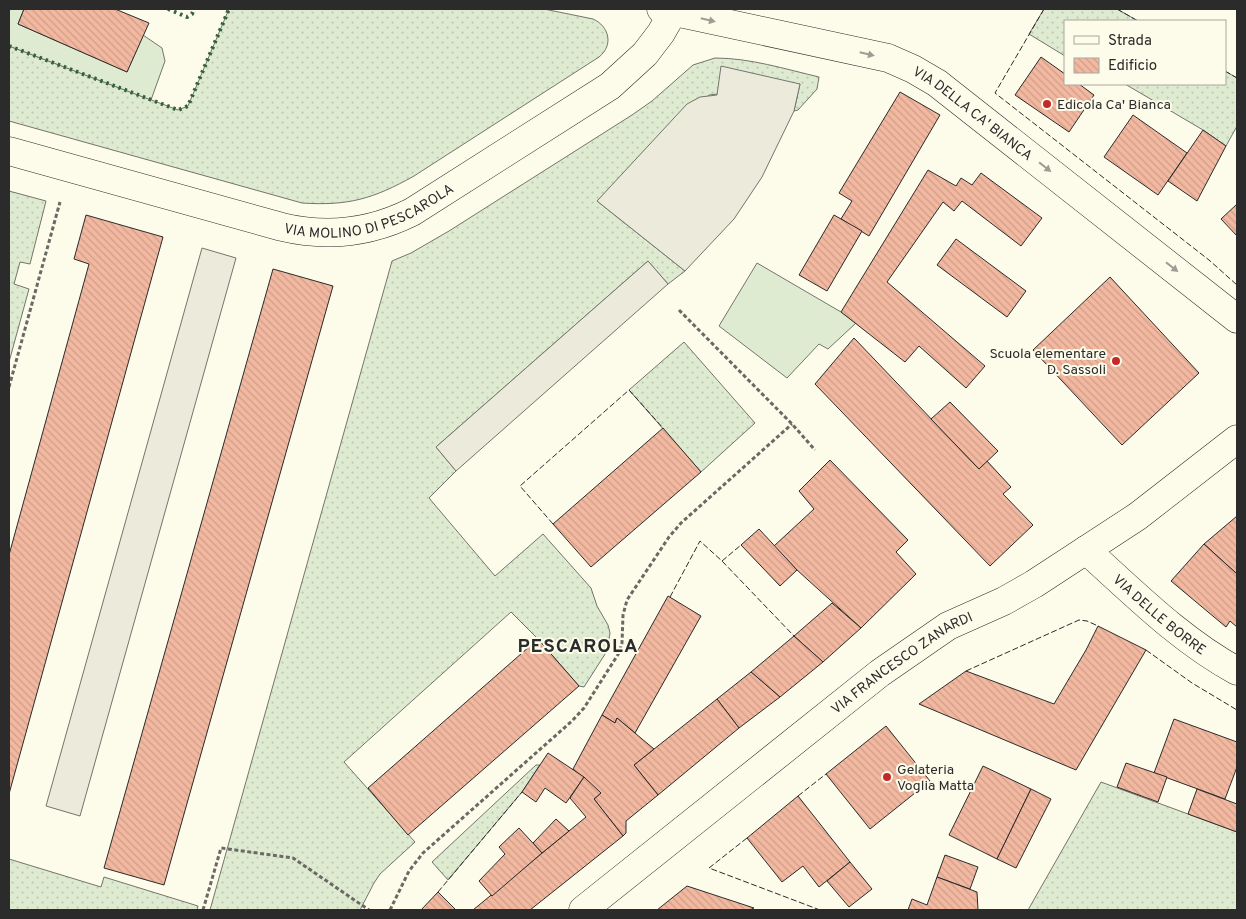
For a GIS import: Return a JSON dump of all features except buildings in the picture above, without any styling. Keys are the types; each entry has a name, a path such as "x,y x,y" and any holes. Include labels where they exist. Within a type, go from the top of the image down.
{"street":[{"name":"VIA MOLINO DI PESCAROLA","path":"9,150 282,227 318,233 356,232 393,221 412,212 610,86 645,54 661,33 667,10"},
{"name":"VIA DELLA CA' BIANCA","path":"667,10 888,58 913,69 937,83 1237,319"},
{"name":"VIA FRANCESCO ZANARDI","path":"583,910 834,709 900,659 948,626 1017,594 1138,516 1237,438"},
{"name":"VIA DELLE BORRE","path":"1086,550 1142,601 1196,645 1237,671"}],"path":[{"path":"9,387 62,198"},
{"path":"679,310 792,424 815,450"},
{"path":"390,910 409,871 423,853 572,721 584,708 619,653 622,643 623,615 627,600 669,537 792,424"},
{"path":"202,910 221,848 293,858 370,910"}],"green space":[{"path":"9,9 24,9 18,24 127,72 143,35 162,48 165,61 151,100 9,46"},
{"path":"229,9 544,9 593,19 603,26 608,36 608,42 604,52 599,57 414,176 386,190 347,202 302,203 9,121 9,46 178,110 188,106"},
{"path":"1044,9 1117,9 1136,20 1064,20 1064,55 1029,34"},
{"path":"715,58 754,62 819,77 817,89 798,110 794,111 800,84 709,95 597,201 685,271 668,284 648,261 436,447 456,471 429,498 495,576 543,534 591,588 597,606 608,625 610,633 607,651 584,687 579,686 538,639 511,612 344,762 415,842 380,874 360,910 210,910 392,261 411,253 449,231 632,115 652,101 693,65"},
{"path":"1226,72 1237,78 1237,126 1226,146 1203,130 1127,85 1226,85"},
{"path":"9,191 46,201 30,264 20,262 14,284 29,289 9,362"},
{"path":"757,263 841,312 856,323 828,349 819,344 787,378 719,326"},
{"path":"684,342 755,423 701,472 629,390"},
{"path":"536,765 540,765 522,792 448,880 432,862"},
{"path":"1101,782 1237,832 1237,910 1028,910"},
{"path":"9,859 101,887 104,877 198,906 197,910 9,910"}],"shaded area":[{"path":"721,66 800,84 794,111 762,177 734,219 685,271 597,201 687,104 700,97 717,95"},
{"path":"202,248 236,258 80,816 46,806"},
{"path":"648,261 668,284 456,471 436,447"}],"hedge":[{"path":"168,9 187,17 192,14 194,9"},
{"path":"9,46 178,110 188,106 229,9"}],"fence":[{"path":"1044,9 995,93 1209,260 1237,285"},
{"path":"1117,9 1136,20"},
{"path":"1226,72 1237,78"},
{"path":"553,524 520,486 629,390 663,428"},
{"path":"670,597 700,541 722,561 794,636"},
{"path":"722,561 741,545"},
{"path":"966,671 1079,620 1098,626"},
{"path":"1146,650 1192,683 1237,710"},
{"path":"798,796 826,774"},
{"path":"438,892 522,792"},
{"path":"747,838 709,868 820,910"}],"place":[{"name":"Edicola Ca' Bianca","path":"1047,104"},
{"name":"Scuola elementare D. Sassoli","path":"1116,361"},
{"name":"Gelateria Voglia Matta","path":"887,777"}],"district":[{"name":"PESCAROLA","path":"578,645"}]}
